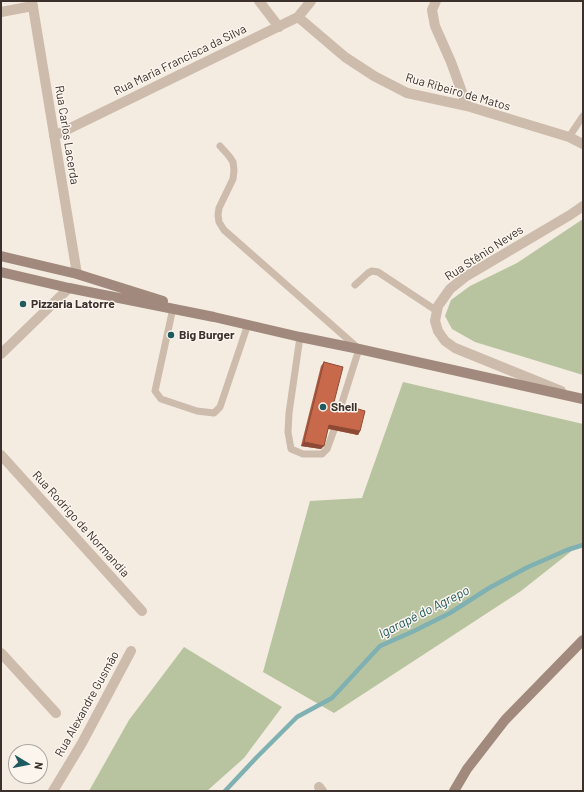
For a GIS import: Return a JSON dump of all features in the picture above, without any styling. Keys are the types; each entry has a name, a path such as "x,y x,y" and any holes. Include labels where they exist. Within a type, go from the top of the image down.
{"main road":[{"path":"1,256 77,274 214,316"},
{"path":"1,272 69,288 214,316 300,337 581,399"},
{"path":"454,791 467,769 505,720 583,640"}],"street":[{"path":"259,1 279,27"},
{"name":"Rua Maria Francisca da Silva","path":"54,136 279,27 298,17 311,1"},
{"path":"436,1 432,10 435,26 451,62 466,106"},
{"path":"1,12 32,3"},
{"name":"Rua Carlos Lacerda","path":"32,3 77,274"},
{"name":"Rua Ribeiro de Matos","path":"298,17 345,57 374,76 400,90 407,93 466,106 569,137 583,144"},
{"name":"Rua Stênio Neves","path":"437,311 438,306 450,289 466,277 583,206"},
{"path":"1,354 5,344 69,288"},
{"path":"437,311 435,321 438,331 445,341 455,348 581,399"},
{"name":"Rua Rodrigo de Normandia","path":"1,455 142,610"},
{"name":"Rua Alexandre Gusmão","path":"54,791 82,743 131,651"},
{"path":"1,653 56,713"}],"lane":[{"path":"569,137 583,116"},
{"path":"220,146 233,162 234,170 232,179 219,208 219,222 224,230 359,349 340,409"},
{"path":"355,285 368,273 378,272 437,311"},
{"path":"173,308 155,391 161,399 197,411 214,413 220,407 248,324"},
{"path":"300,337 289,413 288,432 291,449 303,454 322,454 327,449 334,430"}],"green space":[{"path":"583,219 583,375 475,342 452,329 445,316 451,300 470,286 517,263"},
{"path":"403,382 583,424 583,542 521,591 334,713 263,672 310,501 362,498"},
{"path":"184,647 282,707 244,758 207,791 89,791 129,720"}],"building":[{"name":"Shell","path":"324,362 343,367 334,402 365,411 360,431 329,425 324,446 304,442"}],"waterway":[{"name":"Igarapé do Agrepo","path":"225,791 297,717 332,698 380,646 450,613 489,588 528,567 567,550 583,545"}],"place":[{"name":"Pizzaria Latorre","path":"23,304"},
{"name":"Big Burger","path":"171,335"},
{"name":"Shell","path":"323,407"}]}
